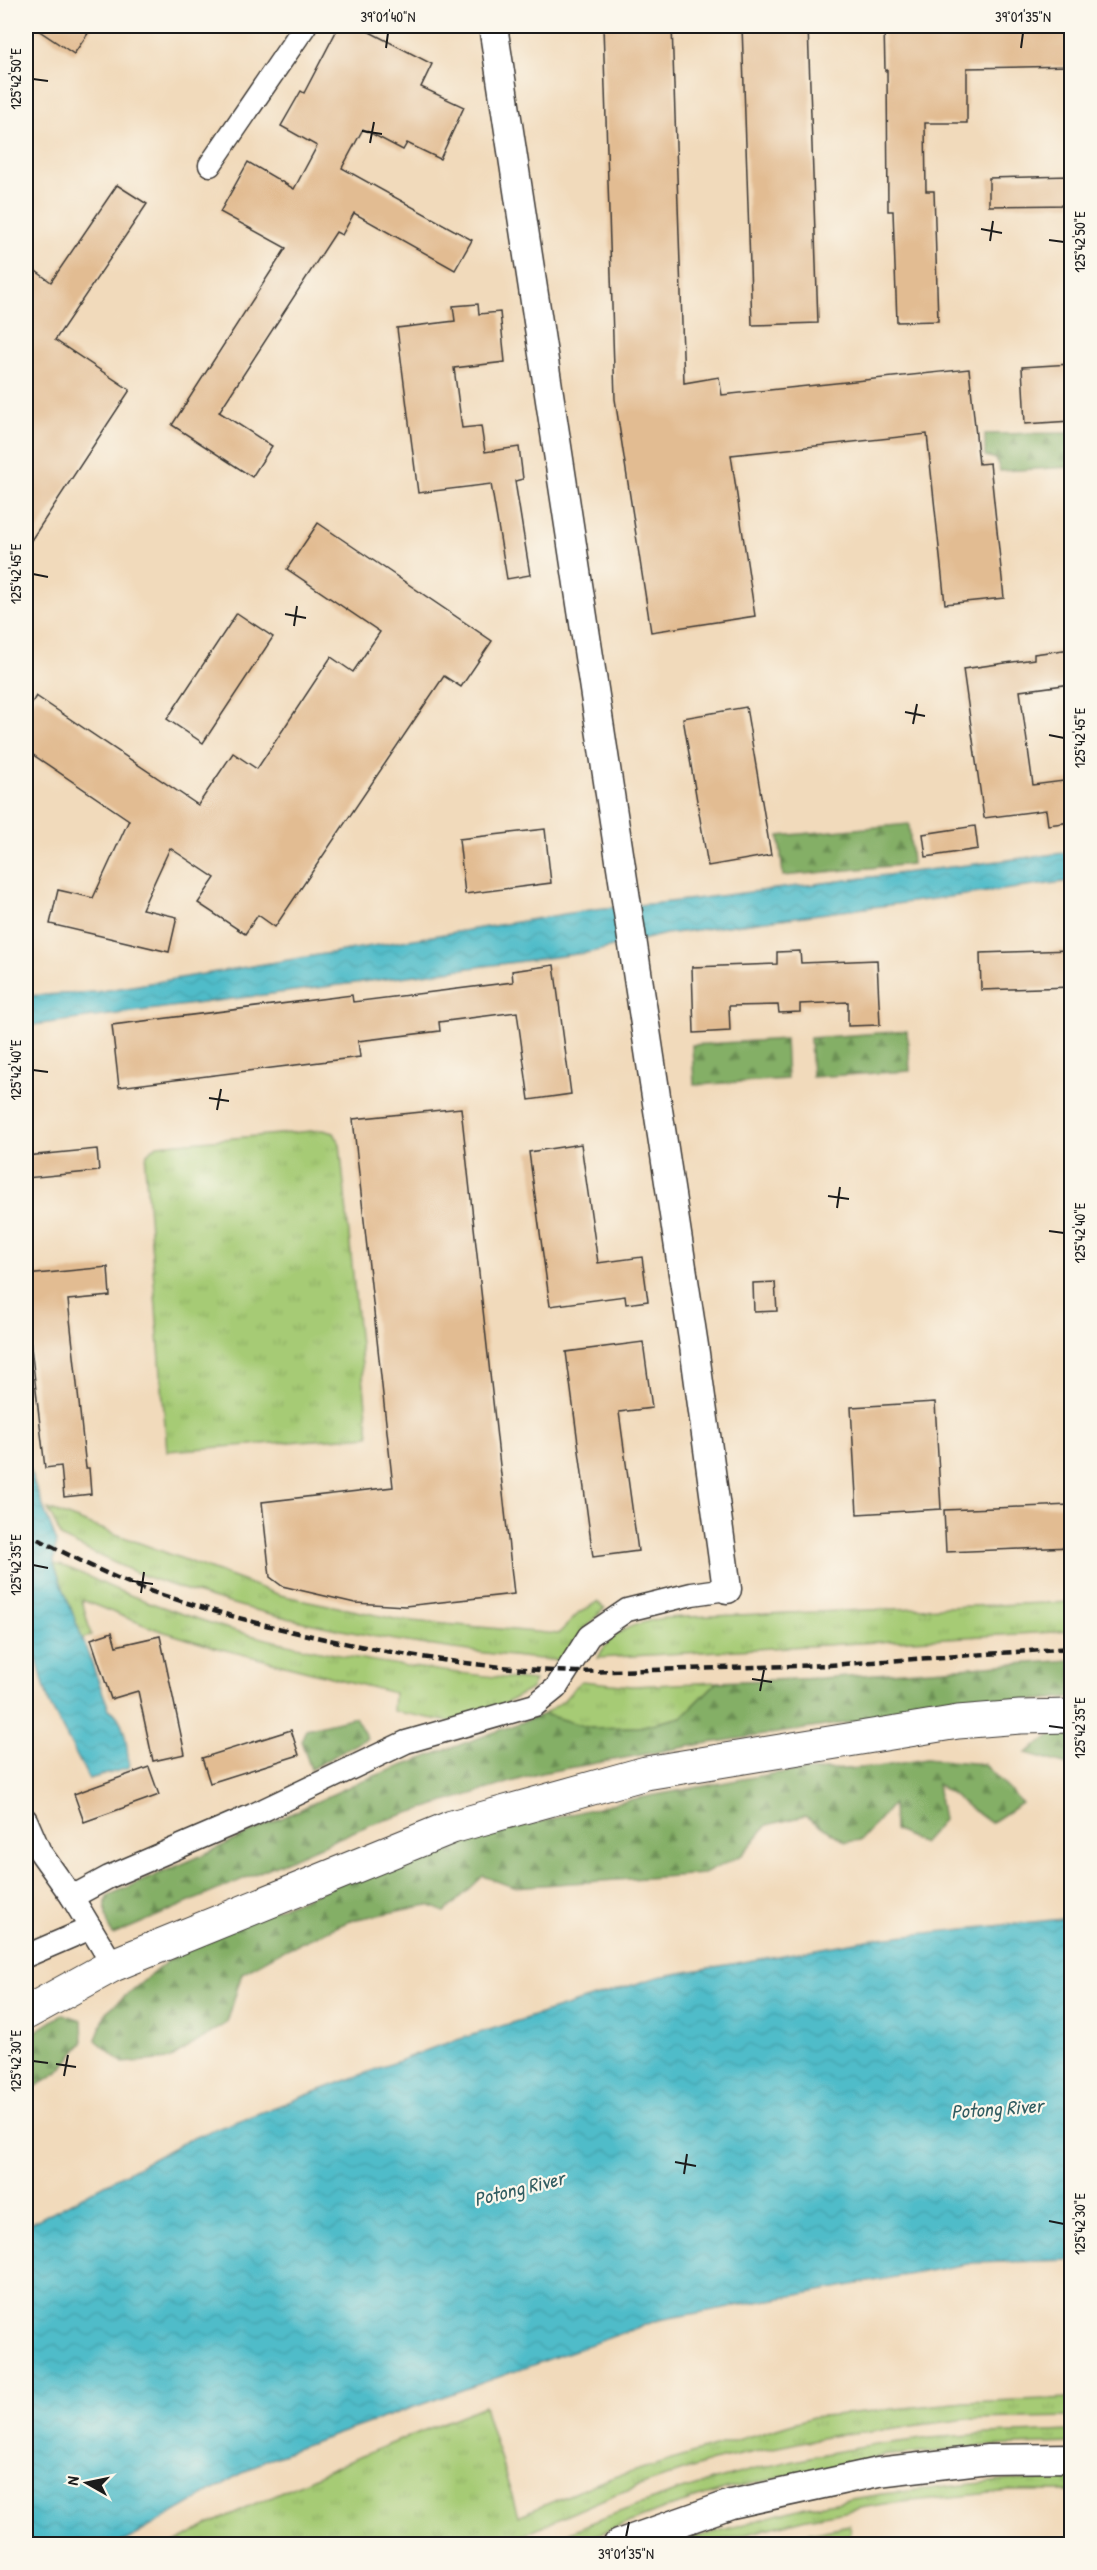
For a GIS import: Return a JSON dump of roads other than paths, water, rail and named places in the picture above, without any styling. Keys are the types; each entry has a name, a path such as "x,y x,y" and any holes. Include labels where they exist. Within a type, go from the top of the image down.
{"main road":[{"path":"26,2013 113,1965 452,1827 646,1773 958,1722 1071,1716"}],"street":[{"path":"210,165 305,26"},
{"path":"72,1897 110,1877 253,1815 406,1742 535,1705 556,1688 589,1636 627,1610 692,1594 727,1589 694,1346 493,26"},
{"path":"26,1820 33,1851 72,1897 113,1965"},
{"path":"26,1956 91,1928"},
{"path":"618,2544 731,2504 878,2472 988,2459 1071,2458"}],"water":[{"path":"1071,852 1071,881 666,934 592,952 26,1026 26,996 96,992 595,909 670,902"},
{"path":"26,1462 56,1540 54,1564 109,1709 123,1727 127,1744 129,1768 89,1779 49,1703 26,1621"},
{"name":"Potong River","path":"1071,1918 1071,2260 973,2263 659,2320 265,2460 120,2544 26,2544 26,2226 190,2139 438,2046 658,1977 879,1938"}],"railway":[{"path":"26,1533 120,1579 203,1608 362,1647 470,1664 576,1672 829,1665 1072,1648"}]}
